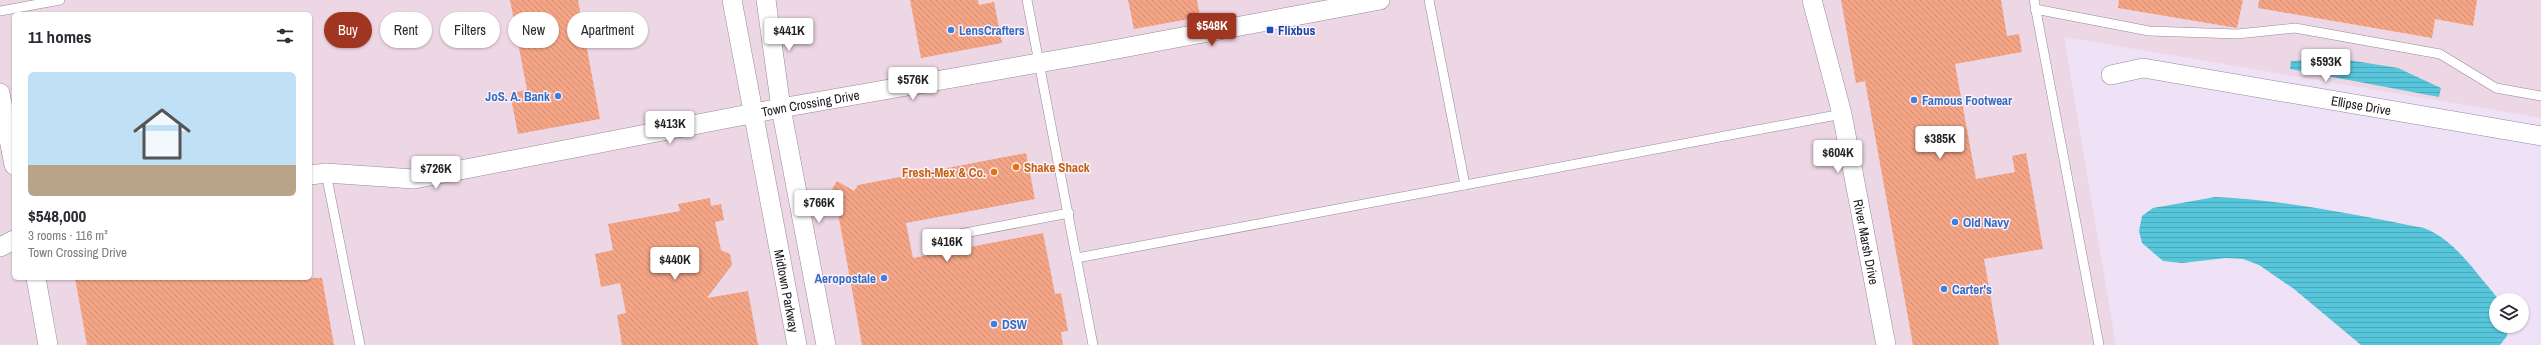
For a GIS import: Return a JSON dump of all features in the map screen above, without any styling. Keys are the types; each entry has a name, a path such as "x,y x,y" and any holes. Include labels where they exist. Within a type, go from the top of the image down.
{"street":[{"name":"Midtown Parkway","path":"732,0 797,345"},
{"path":"766,0 782,108 826,345"},
{"name":"Town Crossing Drive","path":"318,174 414,179 754,113 1038,63 1380,0"},
{"name":"River Marsh Drive","path":"1812,0 1842,114 1886,345"},
{"name":"Ellipse Drive","path":"2111,75 2143,68 2541,136"},
{"path":"0,92 12,155"},
{"path":"0,247 12,241"},
{"path":"36,280 48,345"}],"lane":[{"path":"0,11 60,0"},
{"path":"1027,0 1038,63 1069,213 1093,345"},
{"path":"1429,0 1465,185"},
{"path":"2099,345 2034,5 2149,31 2237,34 2295,28 2440,54 2496,88 2541,96"},
{"path":"1077,258 1842,114"},
{"path":"318,174 360,345"},
{"path":"944,237 1069,213"}],"shaded area":[{"path":"0,0 2541,0 2541,118 2064,37 2116,345 0,345"}],"water":[{"path":"2336,58 2398,68 2441,88 2439,97 2290,69 2291,61"},
{"path":"2215,197 2268,201 2346,213 2424,228 2435,233 2454,248 2493,293 2489,293 2489,333 2507,333 2507,336 2500,345 2361,345 2294,289 2259,265 2243,259 2226,258 2182,263 2163,261 2142,243 2139,231 2142,216 2153,208"}],"building":[{"path":"510,0 578,0 580,12 567,12 567,48 587,48 600,119 518,134 510,93 527,90 519,48 559,48 559,12 512,12"},
{"path":"910,0 978,0 979,5 994,2 1002,43 921,58"},
{"path":"1128,0 1197,0 1200,17 1134,29"},
{"path":"1841,0 2001,0 2007,36 2019,34 2022,52 1955,64 1976,179 2015,172 2012,156 2026,153 2043,249 1984,259 1999,345 1913,345 1865,81 1856,83"},
{"path":"2119,0 2243,0 2237,28 2118,8"},
{"path":"2259,0 2477,0 2473,26 2435,19 2432,38 2258,8"},
{"path":"1026,153 1035,199 906,223 913,258 1043,233 1055,294 1061,293 1068,331 1061,332 1063,345 862,345 838,213 823,204 837,181 854,191 858,185"},
{"path":"710,198 711,206 721,204 724,220 715,222 721,250 730,254 732,265 707,298 748,291 758,345 622,345 617,315 626,313 620,283 601,287 595,254 613,250 608,224 680,211 678,204"},
{"path":"312,278 322,278 334,345 87,345 75,280 312,280"}],"place":[{"name":"LensCrafters","path":"951,30"},
{"name":"Flixbus","path":"1270,30"},
{"name":"JoS. A. Bank","path":"558,96"},
{"name":"Famous Footwear","path":"1914,100"},
{"name":"Shake Shack","path":"1016,167"},
{"name":"Fresh-Mex & Co.","path":"994,172"},
{"name":"Old Navy","path":"1955,222"},
{"name":"Aeropostale","path":"884,278"},
{"name":"Carter's","path":"1944,289"},
{"name":"DSW","path":"994,324"}]}
